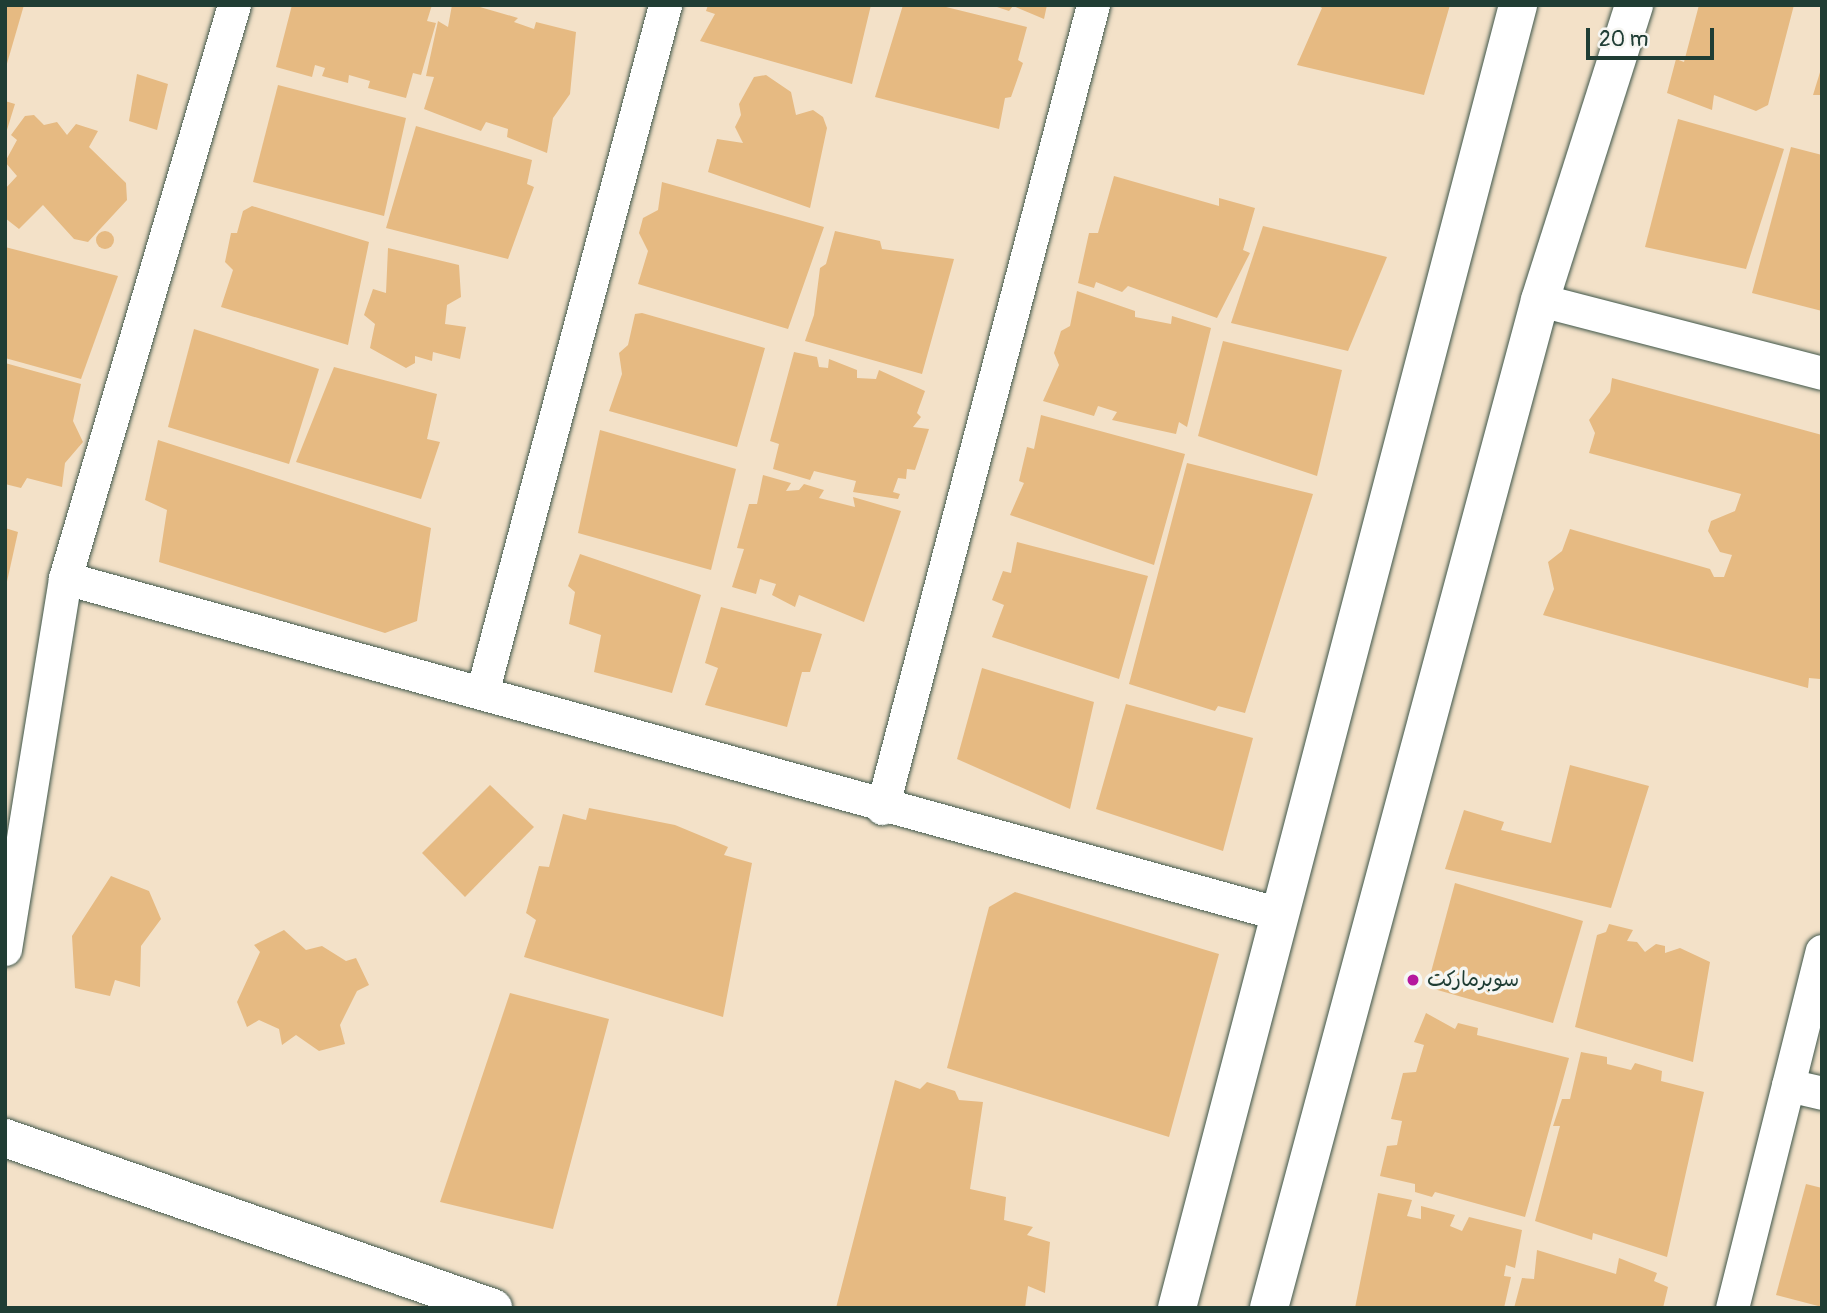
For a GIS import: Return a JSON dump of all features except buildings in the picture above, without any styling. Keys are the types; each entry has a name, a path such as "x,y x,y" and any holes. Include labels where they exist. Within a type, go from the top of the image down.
{"street":[{"path":"5,948 65,578 234,5"},
{"path":"482,692 664,5"},
{"path":"882,807 1093,5"},
{"path":"1177,1308 1518,5"},
{"path":"1269,1308 1539,300 1634,5"},
{"path":"1539,300 1822,373"},
{"path":"65,578 482,692 882,807 1280,914"},
{"path":"1732,1308 1822,951"},
{"path":"1788,1084 1822,1093"},
{"path":"5,1138 493,1308"}],"place":[{"name":"سوبرماركت","path":"1413,980"}]}
